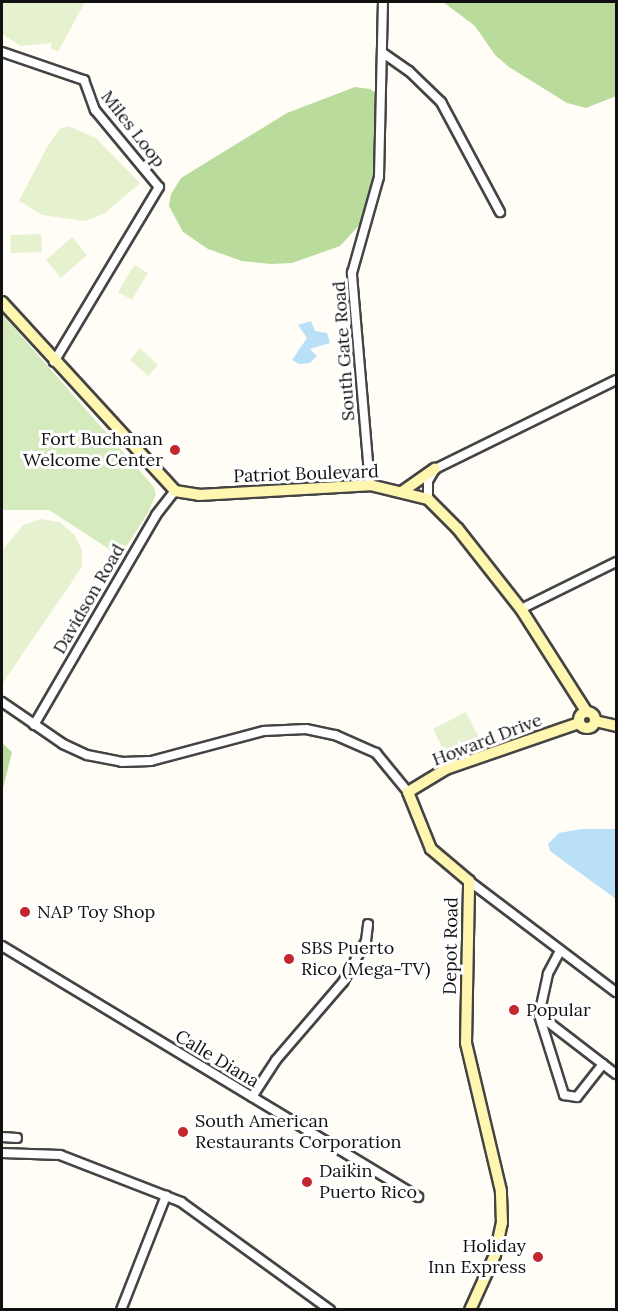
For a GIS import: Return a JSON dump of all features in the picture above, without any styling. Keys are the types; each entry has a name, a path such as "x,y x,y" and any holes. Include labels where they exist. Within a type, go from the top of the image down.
{"street":[{"name":"South Gate Road","path":"370,485 352,273 379,177 383,2"},
{"name":"Miles Loop","path":"2,51 84,80 95,110 159,187 54,362"},
{"path":"382,53 410,71 441,102 500,212"},
{"path":"2,302 54,362 175,490"},
{"path":"402,490 435,469 616,380"},
{"path":"428,499 428,481 435,469"},
{"name":"Patriot Boulevard","path":"175,490 199,495 370,485 402,490 428,499 521,609 586,711"},
{"name":"Davidson Road","path":"34,725 156,515 175,490"},
{"path":"521,609 616,562"},
{"name":"Depot Road","path":"2,702 34,725 87,755 122,762 151,761 264,731 320,731 358,742 376,753 408,792 431,849 469,881 466,1043 501,1191 502,1223 495,1255 470,1310"},
{"path":"586,711 593,714 595,721 588,728 579,723 579,716 586,711"},
{"path":"595,721 616,726"},
{"name":"Howard Drive","path":"408,792 446,769 579,723"},
{"path":"469,881 616,992"},
{"path":"252,1097 276,1060 343,982 366,941 368,924"},
{"name":"Calle Diana","path":"2,946 418,1197"},
{"path":"560,951 548,974 539,1016 564,1095 569,1098 577,1097 603,1064"},
{"path":"539,1016 616,1074"},
{"path":"2,1137 16,1138"},
{"path":"2,1153 60,1155 166,1196 207,1219 330,1310"},
{"path":"121,1310 166,1196"}],"green space":[{"path":"2,2 85,2 58,52 51,48 52,43 21,46 3,35"},
{"path":"443,2 616,2 616,96 586,108 567,103 509,67 495,55 475,26"},
{"path":"355,87 370,89 379,95 375,171 363,221 340,246 292,263 271,264 242,261 208,249 183,232 169,206 171,194 181,178 287,113"},
{"path":"68,126 96,138 140,183 105,213 85,221 42,215 19,201 47,147 60,129"},
{"path":"41,234 42,252 11,253 10,235"},
{"path":"72,237 87,255 61,278 46,260"},
{"path":"134,265 148,273 132,300 118,292"},
{"path":"2,314 153,486 156,494 148,513 120,556 49,510 2,510"},
{"path":"140,348 158,365 148,376 130,360"},
{"path":"41,519 59,522 74,534 82,550 82,567 2,684 2,551 23,525"},
{"path":"466,712 481,742 448,758 433,729"},
{"path":"2,743 12,752 2,792"}],"water":[{"path":"311,321 315,331 327,333 330,343 310,349 317,356 310,363 299,364 292,360 307,338 298,325"},
{"path":"581,829 616,829 616,899 550,851 548,844 559,833"}],"place":[{"name":"Fort Buchanan Welcome Center","path":"175,450"},
{"name":"NAP Toy Shop","path":"25,912"},
{"name":"SBS Puerto Rico (Mega-TV)","path":"289,959"},
{"name":"Popular","path":"514,1010"},
{"name":"South American Restaurants Corporation","path":"183,1132"},
{"name":"Daikin Puerto Rico","path":"307,1182"},
{"name":"Holiday Inn Express","path":"538,1257"}]}
